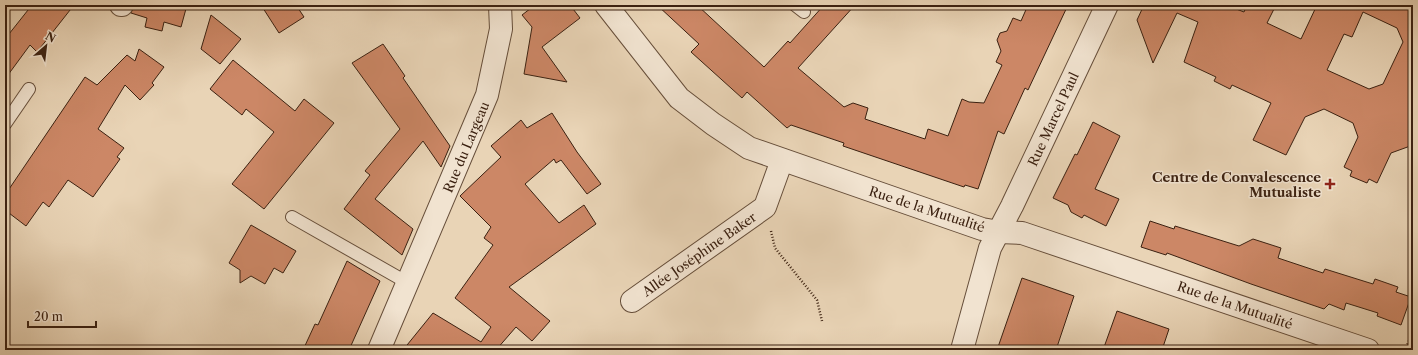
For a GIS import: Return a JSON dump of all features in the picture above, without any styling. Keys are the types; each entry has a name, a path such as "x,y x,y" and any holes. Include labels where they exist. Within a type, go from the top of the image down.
{"street":[{"name":"Rue du Largeau","path":"379,350 487,95 501,29 500,5"},
{"name":"Rue de la Mutualité","path":"606,5 679,98 713,124 749,148 982,229 998,232 1022,233 1368,350"},
{"name":"Rue Marcel Paul","path":"962,350 990,248 1012,206 1107,5"},
{"name":"Allée Joséphine Baker","path":"632,301 765,207 782,160"}],"lane":[{"path":"5,124 29,89"},
{"path":"292,217 408,283"}],"path":[{"path":"765,207 775,248 817,300 822,321"},
{"path":"1404,350 1413,332"}],"building":[{"path":"32,5 74,5 37,52 30,45 5,79 5,39"},
{"path":"134,5 187,5 181,27 164,22 162,31 145,27 147,18 131,13"},
{"path":"261,5 296,5 304,17 279,33"},
{"path":"535,5 570,5 580,18 542,47 567,82 524,74 532,27 522,15"},
{"path":"657,5 697,5 764,67 788,41 790,43 824,5 855,5 798,68 844,107 853,103 868,108 865,119 925,139 928,129 948,136 962,99 969,102 984,103 1002,65 996,62 1001,51 997,40 1000,33 1007,31 1013,18 1021,21 1028,5 1068,5 1028,90 1025,88 1004,134 998,131 978,189 965,185 964,187 843,146 844,143 791,125 787,128 747,92 742,98 691,52 699,44"},
{"path":"1144,5 1226,5 1244,12 1247,5 1276,5 1267,23 1301,39 1317,5 1413,5 1413,145 1391,153 1377,183 1369,179 1367,183 1350,176 1352,171 1344,167 1358,137 1353,123 1324,109 1305,117 1286,155 1253,140 1271,103 1232,85 1230,89 1214,81 1216,77 1184,62 1198,22 1177,13 1153,63 1137,20","holes":["1363,12 1397,28 1403,42 1383,84 1369,89 1327,70 1344,34 1352,37"]},
{"path":"211,15 241,39 220,64 201,49"},
{"path":"383,44 405,76 403,78 450,146 441,167 423,141 375,199 413,229 402,255 344,209 370,175 365,171 400,129 352,63"},
{"path":"139,49 164,67 152,83 154,85 140,100 125,85 98,129 124,148 117,157 120,159 93,197 68,180 49,207 43,202 26,226 5,210 5,195 85,77 97,85 127,55 135,61"},
{"path":"233,60 295,111 304,99 334,123 264,209 232,184 274,132 246,109 242,115 210,89"},
{"path":"552,113 577,152 601,184 587,194 561,160 556,163 554,159 525,184 559,223 584,205 596,224 509,287 550,321 532,341 516,327 496,350 403,350 433,313 481,342 491,327 455,298 493,245 484,238 491,227 460,196 501,157 491,146 521,120 527,128"},
{"path":"1093,122 1120,136 1095,189 1119,199 1106,226 1084,215 1082,218 1071,212 1068,205 1053,198 1075,154 1077,155"},
{"path":"1150,221 1174,229 1175,226 1239,246 1253,239 1281,248 1278,258 1323,273 1325,269 1373,284 1375,279 1398,287 1396,292 1411,297 1401,325 1377,316 1378,313 1346,303 1344,310 1329,304 1324,309 1167,253 1166,255 1141,247"},
{"path":"251,225 296,251 283,273 274,268 265,284 251,276 240,283 240,270 229,263"},
{"path":"347,261 380,281 349,350 303,350 315,324 318,325"},
{"path":"1022,278 1074,296 1056,350 997,350"},
{"path":"1117,311 1169,329 1162,350 1103,350"}],"place":[{"name":"Centre de Convalescence Mutualiste","path":"1330,184"}]}
